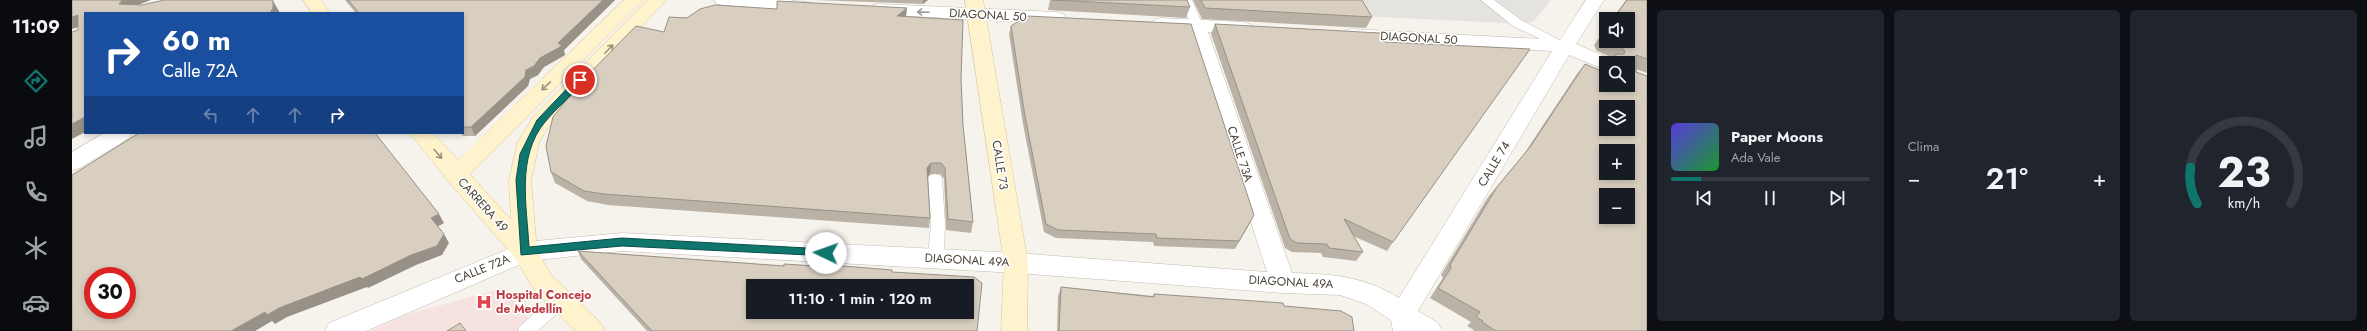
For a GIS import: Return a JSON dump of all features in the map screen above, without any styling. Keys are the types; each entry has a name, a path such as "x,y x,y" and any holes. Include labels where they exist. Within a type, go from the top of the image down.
{"street":[{"path":"312,0 320,12"},
{"path":"456,175 634,0"},
{"name":"CALLE 72A","path":"338,331 525,252 520,180 528,143 540,122 657,0"},
{"path":"723,0 823,8"},
{"name":"CALLE 74","path":"1404,323 1565,46 1595,0"},
{"name":"DIAGONAL 50","path":"861,9 975,7 1071,19"},
{"name":"CALLE 73","path":"975,7 1016,263 1014,331"},
{"path":"1142,23 1260,29"},
{"name":"CALLE 73A","path":"1197,26 1283,283"},
{"name":"DIAGONAL 50","path":"1330,33 1565,46"},
{"path":"1565,46 1599,61"},
{"path":"72,162 119,134"},
{"name":"CARRERA 49","path":"422,134 456,175 525,252 543,282 592,331"},
{"name":"DIAGONAL 49A","path":"525,252 622,242 936,258 1283,283 1340,285 1374,296 1404,323 1429,331"}],"lane":[{"path":"1186,0 1197,26"},
{"path":"1487,0 1517,23 1565,46"},
{"path":"935,179 938,223 936,258"},
{"path":"526,331 561,300"}],"shaded area":[{"path":"1351,0 1551,0 1533,22 1524,24 1360,16"},
{"name":"Hospital Concejo de Medellín","path":"505,287 538,331 371,331 399,317"}],"building":[{"path":"72,0 122,0 119,4 142,5 164,0 273,1 273,8 271,12 84,12 84,118 72,124 72,32 78,30 78,15 72,17"},
{"path":"348,0 603,0 558,43 562,46 540,58 534,66 526,70 525,77 471,127 464,127 464,12 358,12"},
{"path":"1052,0 1187,0 1190,7"},
{"path":"1201,0 1362,0 1372,17 1205,8"},
{"path":"1627,0 1647,0 1647,59 1636,55 1636,72 1647,76 1647,331 1496,331 1476,317 1480,312 1438,288 1451,268 1450,265 1497,187 1530,147 1585,64 1599,70 1599,92 1635,92 1635,56 1616,56 1616,54 1624,54 1625,52 1622,48 1635,48 1635,12 1618,12"},
{"path":"777,1 907,8 897,16 963,20 961,79 963,125 973,222 948,219 945,168 941,163 931,163 927,168 930,218 604,194 584,191 551,172 546,146 553,117 580,83 636,26 664,32 669,17 687,18 700,9 715,5 777,9"},
{"path":"1027,16 1191,24 1254,215 1239,241 1157,238 1156,234 1058,230 1046,224 1025,116 1011,26"},
{"path":"1215,24 1380,33 1385,42 1530,49 1393,242 1344,219 1363,252 1329,248 1327,244 1297,243 1290,239"},
{"path":"137,134 376,134 439,214 431,218 444,234 437,246 411,255 362,279 360,277 279,308 267,315 265,312 231,331 72,331 72,175"},
{"path":"578,251 784,266 784,264 830,267 831,265 892,270 892,272 974,277 982,283 977,331 652,331"},
{"path":"1061,287 1154,297 1154,294 1283,303 1284,306 1341,311 1352,317 1354,331 1059,331"},
{"path":"460,323 466,331 447,331"}],"place":[{"name":"Hospital Concejo de Medellín","path":"484,302"}],"route":[{"path":"580,80 540,122 528,143 524,154 520,180 523,202 525,252 622,242 826,253"}]}
